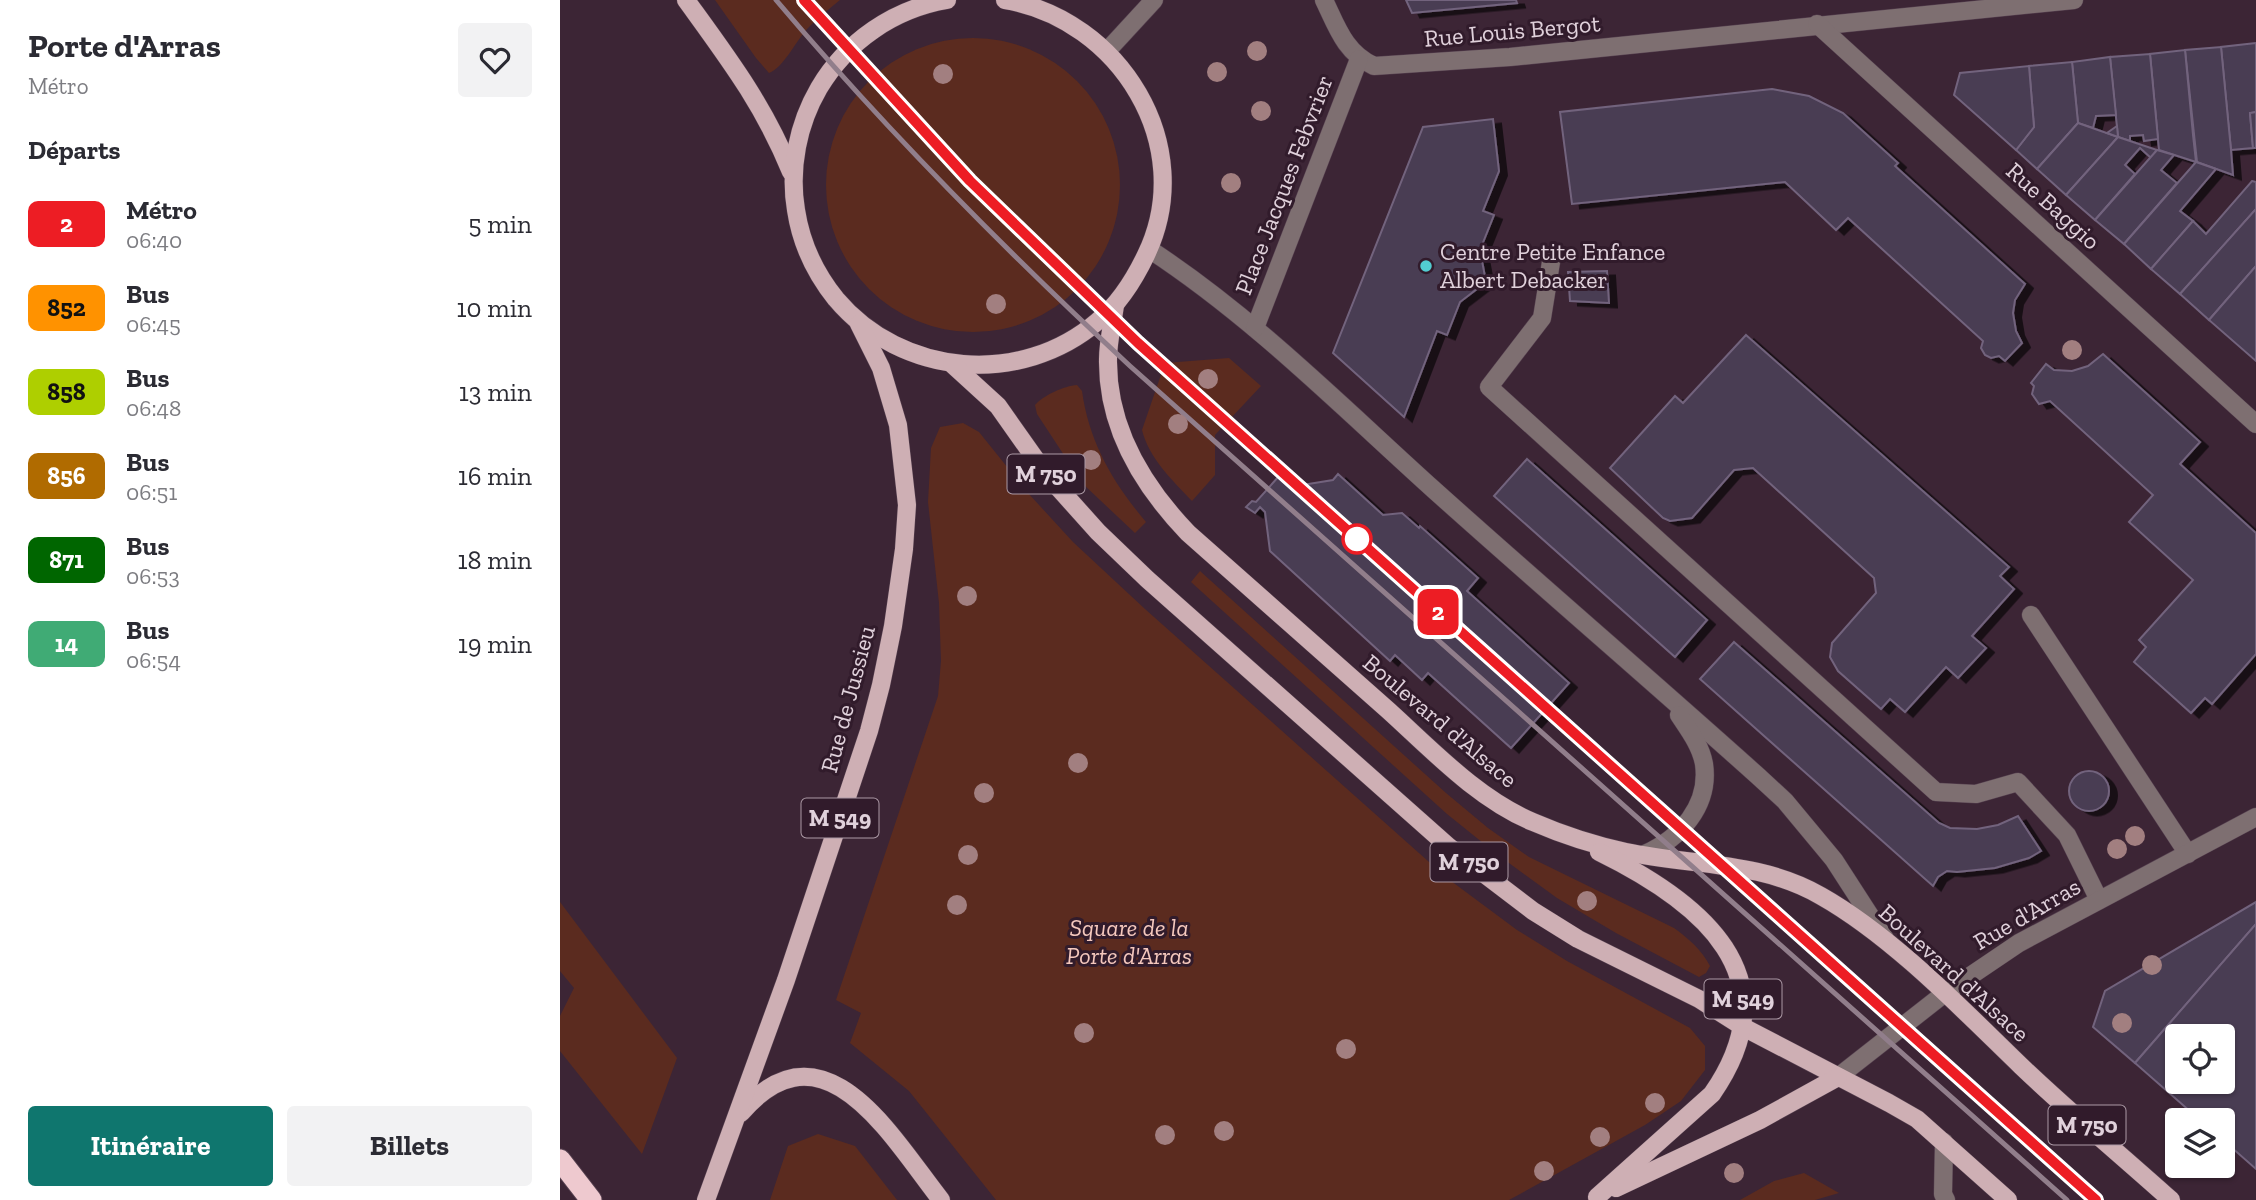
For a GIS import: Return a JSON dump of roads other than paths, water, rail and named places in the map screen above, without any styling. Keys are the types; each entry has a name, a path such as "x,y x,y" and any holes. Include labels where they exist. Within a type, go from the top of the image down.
{"highway":[{"path":"560,1160 592,1200"}],"main road":[{"path":"686,0 751,89 779,141 793,178"},
{"path":"939,1 880,25 834,65 804,118 796,148 793,178 797,218 810,256 830,291 857,321 901,349 952,364 988,366 1023,360 1056,349 1086,331 1115,305 1135,279 1149,249 1160,208 1161,165 1158,143 1144,103 1121,66 1107,51 1074,25 1035,4 1005,0"},
{"name":"Boulevard d'Alsace","path":"1115,305 1108,357 1113,402 1133,461 1152,492 1198,542 1460,774 1514,814 1561,833 1628,852 1769,873 1802,885 1835,904 1945,993 2171,1200"},
{"name":"Rue de Jussieu","path":"734,1121 786,980 869,731 893,626 907,505 898,425 881,368 857,321"},
{"name":"M 750","path":"952,364 998,406 1046,474 1098,532 1147,579 1449,847 1554,925 1578,939 1699,999 1743,1027 1917,1119 2008,1200"},
{"name":"M 549","path":"1561,833 1613,859 1693,910 1718,937 1736,969 1744,995 1743,1027 1730,1065 1712,1094 1595,1199"},
{"path":"734,1121 764,1089 780,1080 797,1077 819,1078 855,1096 870,1110 941,1200"},
{"name":"M 549","path":"1595,1199 1760,1120 1838,1077"},
{"name":"M 549","path":"706,1200 734,1121"}],"street":[{"path":"1107,51 1154,0"},
{"path":"1324,0 1345,41 1359,59"},
{"name":"Rue Louis Bergot","path":"1359,59 1374,66 1403,66 2074,0"},
{"name":"Rue Baggio","path":"1817,24 2256,424"},
{"name":"Place Jacques Febvrier","path":"1255,328 1359,59"},
{"path":"1149,249 1191,277 1255,328 1784,802 1834,860 1889,945"},
{"path":"1551,262 1542,318 1489,387 1937,792 1976,794 2018,782 2067,835 2099,900"},
{"path":"2031,615 2188,853"},
{"path":"1645,854 1671,841 1689,821 1701,796 1704,780 1704,763 1699,748 1665,695"},
{"name":"Rue d'Arras","path":"1838,1077 1945,993 2019,943 2256,817"},
{"path":"1942,1198 1944,1142"}],"railway":[{"path":"776,0 860,96 947,188 1130,366 2067,1200"},
{"path":"804,0 970,181 1138,343 2096,1200"}],"metro line":[{"name":"2","path":"804,0 970,181 1138,343 2096,1200"}],"place":[{"name":"Centre Petite Enfance Albert Debacker","path":"1426,266"}],"park label":[{"name":"Square de la Porte d'Arras","path":"1129,942"}]}
